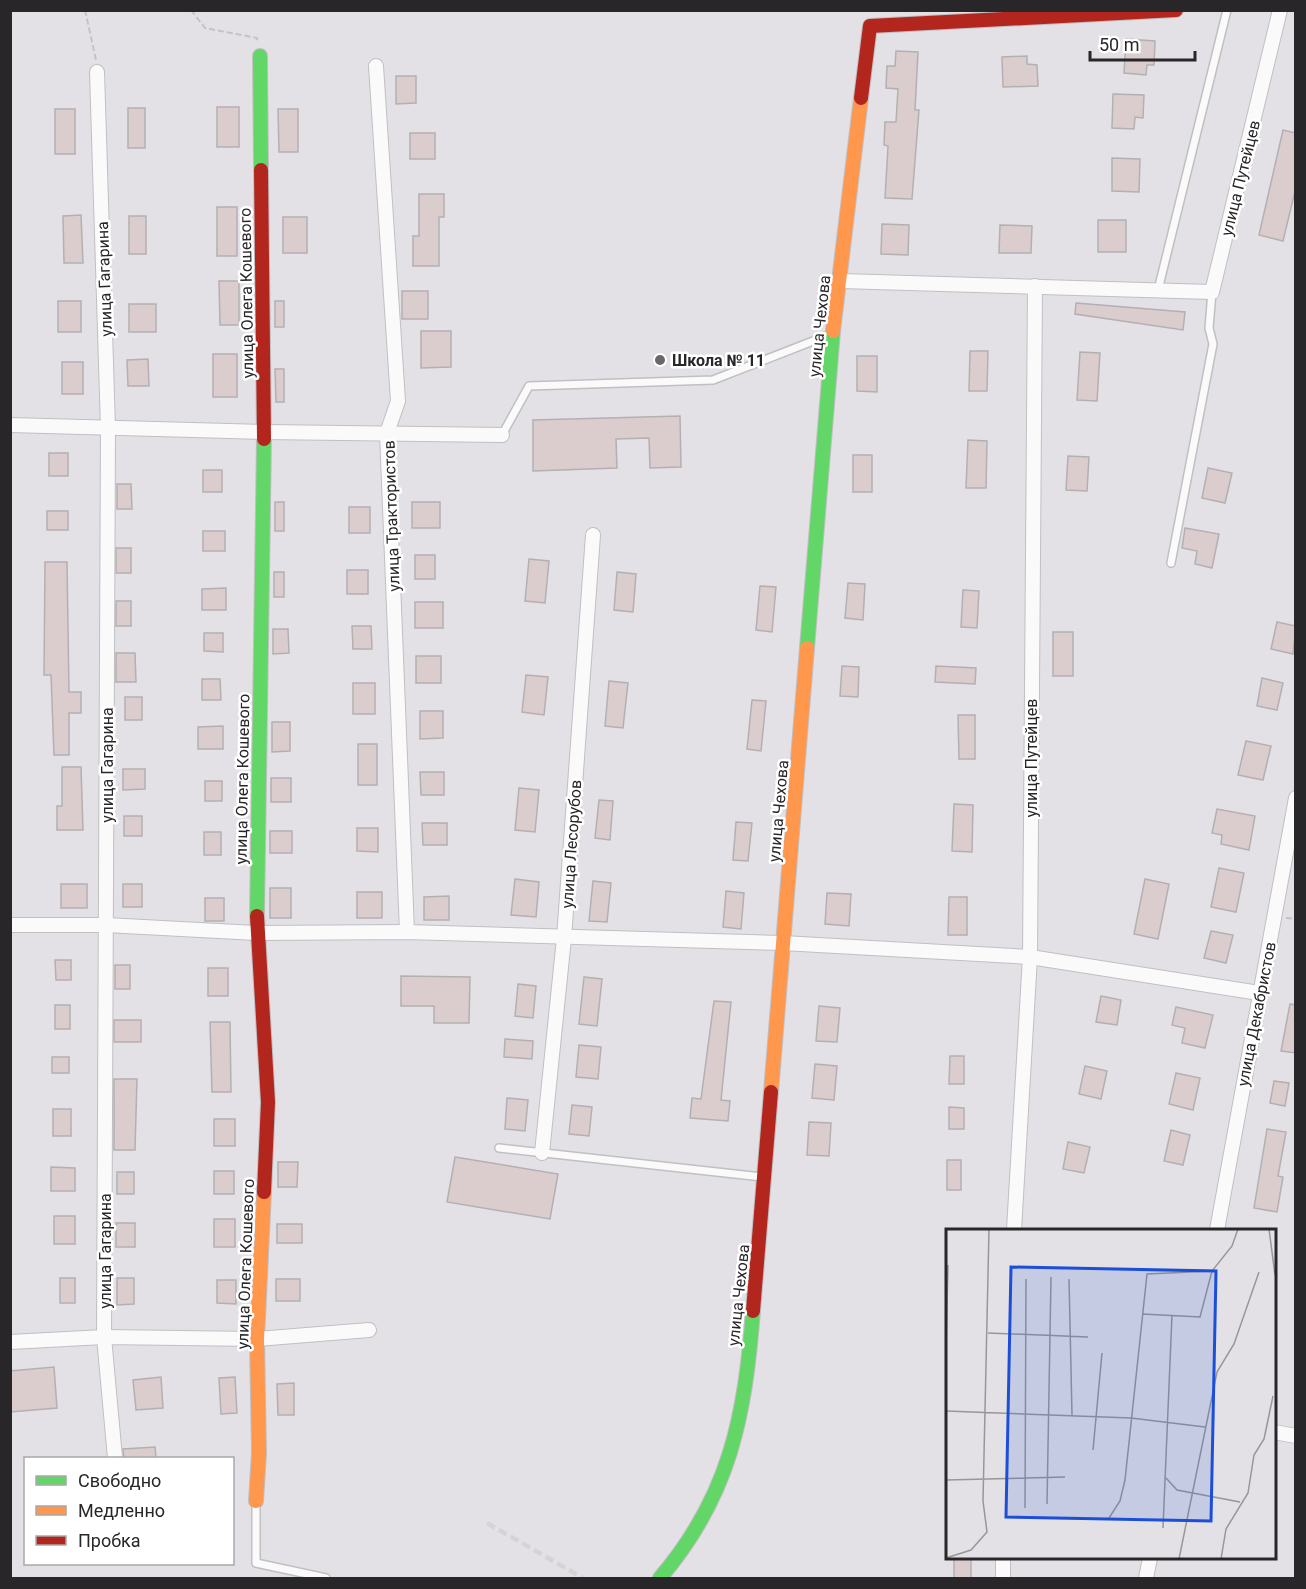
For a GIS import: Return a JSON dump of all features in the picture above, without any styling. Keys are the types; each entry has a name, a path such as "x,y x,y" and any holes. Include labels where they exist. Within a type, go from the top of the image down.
{"street":[{"name":"улица Чехова","path":"660,1578 677,1560 705,1513 723,1476 735,1440 751,1338 817,553 833,333 841,281 870,22 1176,10"},
{"name":"улица Путейцев","path":"1212,292 1280,10"},
{"name":"улица Олега Кошевого","path":"256,1501 259,1453 257,1339 268,1102 257,933 264,432 260,56"},
{"name":"улица Трактористов","path":"376,66 398,401 387,433 407,932"},
{"name":"улица Гагарина","path":"97,72 108,428 104,1336 115,1457"},
{"path":"841,281 1212,292"},
{"name":"улица Путейцев","path":"1014,1229 1030,957 1035,286"},
{"path":"10,425 264,432 502,435"},
{"name":"улица Лесорубов","path":"542,1153 564,938 594,535"},
{"name":"улица Декабристов","path":"1217,1229 1296,798"},
{"path":"10,925 106,925 257,933 407,932 783,943 1030,957 1259,993"},
{"path":"10,1342 104,1336 257,1339 369,1330"},
{"path":"1276,1432 1296,1436"},
{"path":"1003,1559 1003,1578"},
{"path":"1146,1578 1150,1559"}],"lane":[{"path":"1158,290 1227,10"},
{"path":"1171,563 1213,344 1209,328 1212,292"},
{"path":"502,435 529,386 714,380 833,333"},
{"path":"500,1148 765,1177"},
{"path":"256,1501 256,1563 326,1578"}],"path":[{"path":"85,10 97,72"},
{"path":"191,10 205,28 257,38 260,56"}],"building":[{"path":"1126,39 1155,41 1154,65 1147,65 1146,75 1124,73"},
{"path":"896,51 918,52 915,110 919,110 912,199 885,198 888,146 884,145 885,122 896,122 898,89 886,88 887,66 895,66"},
{"path":"1027,56 1027,64 1037,65 1038,86 1003,87 1002,57"},
{"path":"396,76 416,76 416,103 396,104"},
{"path":"1113,94 1144,95 1143,118 1135,117 1134,129 1112,128"},
{"path":"217,107 239,107 239,147 217,147"},
{"path":"128,108 145,108 145,148 128,148"},
{"path":"55,109 75,109 75,154 55,154"},
{"path":"278,109 298,109 298,152 279,152"},
{"path":"1283,130 1296,133 1296,187 1283,241 1259,235"},
{"path":"410,133 435,133 435,159 410,159"},
{"path":"1112,158 1140,159 1139,192 1112,191"},
{"path":"419,194 444,194 444,217 439,217 439,266 413,266 413,236 419,236"},
{"path":"217,207 237,207 237,256 217,256"},
{"path":"81,215 83,263 64,263 63,216"},
{"path":"129,216 146,216 146,254 129,254"},
{"path":"283,217 307,217 307,253 283,253"},
{"path":"1098,220 1126,220 1126,252 1098,252"},
{"path":"882,224 909,225 908,255 881,254"},
{"path":"1000,225 1032,226 1031,253 999,253"},
{"path":"219,281 239,281 239,325 220,325"},
{"path":"402,291 428,291 428,319 402,319"},
{"path":"58,301 81,301 81,332 58,332"},
{"path":"275,301 284,301 284,327 275,327"},
{"path":"1076,303 1185,312 1183,330 1075,314"},
{"path":"129,304 156,304 156,332 129,332"},
{"path":"421,331 451,331 451,367 421,368"},
{"path":"970,351 988,351 987,391 969,391"},
{"path":"1080,352 1100,353 1097,401 1077,400"},
{"path":"213,354 237,354 237,397 213,397"},
{"path":"857,356 877,356 877,392 857,391"},
{"path":"148,359 149,386 128,386 127,360"},
{"path":"62,362 83,362 83,394 62,394"},
{"path":"275,369 284,369 284,402 276,402"},
{"path":"680,416 681,467 650,468 649,438 616,439 617,468 533,471 533,420"},
{"path":"968,440 987,441 986,488 966,488"},
{"path":"49,453 68,453 68,476 49,476"},
{"path":"853,455 872,455 872,492 853,492"},
{"path":"1068,456 1089,457 1087,491 1066,490"},
{"path":"1208,468 1232,473 1225,503 1202,498"},
{"path":"203,470 222,470 222,492 203,492"},
{"path":"117,484 131,484 132,509 117,509"},
{"path":"275,502 284,502 284,531 275,531"},
{"path":"412,502 440,502 440,528 412,528"},
{"path":"349,507 370,507 370,533 349,533"},
{"path":"47,511 68,511 68,530 47,530"},
{"path":"1185,528 1219,534 1212,568 1195,564 1197,551 1182,548"},
{"path":"203,531 225,531 225,551 203,551"},
{"path":"116,548 131,548 131,573 116,573"},
{"path":"415,555 435,555 435,579 415,579"},
{"path":"529,559 549,561 545,603 525,601"},
{"path":"45,562 67,562 69,692 81,692 81,713 69,713 69,755 54,755 51,675 44,675"},
{"path":"347,570 368,570 368,594 347,594"},
{"path":"274,572 284,572 284,597 274,597"},
{"path":"617,572 636,574 633,612 614,610"},
{"path":"848,583 865,584 863,620 845,618"},
{"path":"760,586 776,587 772,632 756,630"},
{"path":"226,588 226,610 202,610 202,589"},
{"path":"963,590 979,591 977,628 961,627"},
{"path":"116,601 131,601 131,626 116,626"},
{"path":"415,602 443,602 443,628 415,628"},
{"path":"1277,622 1296,626 1293,654 1271,649"},
{"path":"352,626 371,626 372,649 353,649"},
{"path":"273,629 288,629 289,653 273,654"},
{"path":"1053,632 1073,632 1073,676 1053,676"},
{"path":"204,633 223,633 223,652 204,651"},
{"path":"116,653 135,653 136,682 116,682"},
{"path":"416,656 441,656 441,683 416,683"},
{"path":"842,666 859,667 858,697 840,696"},
{"path":"936,666 976,668 975,684 935,682"},
{"path":"526,675 548,677 544,715 522,712"},
{"path":"1262,678 1283,683 1277,710 1257,706"},
{"path":"202,679 220,679 221,700 202,700"},
{"path":"609,681 628,683 623,728 605,726"},
{"path":"353,683 375,683 375,714 353,714"},
{"path":"125,697 142,697 142,720 125,720"},
{"path":"752,700 766,701 761,751 747,749"},
{"path":"420,711 443,711 443,738 420,739"},
{"path":"958,715 975,715 975,759 959,759"},
{"path":"272,722 290,722 290,751 272,752"},
{"path":"223,726 223,749 198,749 198,727"},
{"path":"1246,741 1271,746 1263,780 1238,775"},
{"path":"358,744 377,744 377,785 358,785"},
{"path":"62,767 81,767 83,830 57,830 57,806 62,806"},
{"path":"123,769 145,769 145,789 123,790"},
{"path":"420,772 444,772 444,795 421,795"},
{"path":"271,778 291,778 291,802 271,802"},
{"path":"205,781 222,781 222,801 205,801"},
{"path":"519,788 539,790 535,832 515,830"},
{"path":"599,800 613,801 610,840 595,838"},
{"path":"954,804 973,805 972,852 952,851"},
{"path":"1217,809 1255,816 1249,850 1221,844 1222,835 1212,833"},
{"path":"124,816 142,816 142,836 124,836"},
{"path":"736,822 752,823 748,861 733,860"},
{"path":"422,823 447,823 447,845 423,845"},
{"path":"357,828 378,828 378,852 357,851"},
{"path":"270,831 292,831 292,853 270,853"},
{"path":"204,832 221,832 221,855 204,855"},
{"path":"1219,868 1244,873 1236,912 1211,907"},
{"path":"515,879 539,882 536,917 511,915"},
{"path":"1145,879 1169,884 1158,939 1134,934"},
{"path":"593,881 611,883 607,922 589,921"},
{"path":"61,884 87,884 87,908 61,908"},
{"path":"123,884 142,884 142,907 123,907"},
{"path":"270,888 291,888 291,918 270,918"},
{"path":"726,891 744,893 741,929 723,927"},
{"path":"357,892 382,892 382,918 357,918"},
{"path":"827,893 851,894 849,926 825,924"},
{"path":"449,896 449,920 424,920 424,897"},
{"path":"949,897 967,897 967,935 948,935"},
{"path":"205,898 224,898 224,921 205,921"},
{"path":"1211,931 1233,935 1226,963 1204,958"},
{"path":"55,960 71,960 71,980 56,980"},
{"path":"115,965 130,965 130,989 115,989"},
{"path":"208,968 228,968 228,996 208,996"},
{"path":"401,976 470,977 469,1023 434,1023 434,1006 401,1006"},
{"path":"584,977 602,979 597,1026 579,1024"},
{"path":"518,984 536,986 533,1018 515,1016"},
{"path":"1101,996 1121,1000 1117,1025 1096,1022"},
{"path":"714,1001 731,1002 721,1100 730,1101 728,1121 690,1118 692,1098 701,1099"},
{"path":"1290,1004 1296,1005 1296,1053 1281,1051"},
{"path":"55,1005 70,1005 70,1029 55,1029"},
{"path":"819,1006 840,1008 837,1042 816,1041"},
{"path":"1176,1007 1213,1015 1205,1048 1182,1043 1185,1028 1172,1025"},
{"path":"114,1020 141,1020 141,1042 114,1042"},
{"path":"210,1022 230,1022 231,1092 212,1092"},
{"path":"505,1039 533,1041 532,1059 504,1057"},
{"path":"579,1045 601,1047 598,1079 576,1077"},
{"path":"950,1056 964,1056 964,1084 949,1084"},
{"path":"52,1057 69,1057 69,1073 52,1073"},
{"path":"815,1064 837,1066 834,1100 812,1098"},
{"path":"1085,1066 1107,1071 1101,1099 1079,1094"},
{"path":"1176,1073 1200,1078 1193,1110 1169,1104"},
{"path":"114,1079 137,1079 135,1150 114,1150"},
{"path":"1274,1081 1289,1083 1285,1106 1270,1103"},
{"path":"507,1098 528,1100 525,1131 505,1129"},
{"path":"572,1105 592,1107 589,1136 569,1134"},
{"path":"949,1107 964,1108 964,1129 949,1129"},
{"path":"53,1109 71,1109 71,1136 53,1136"},
{"path":"214,1119 235,1119 235,1146 214,1146"},
{"path":"809,1122 831,1123 829,1156 807,1155"},
{"path":"1267,1129 1286,1132 1278,1176 1283,1177 1277,1212 1254,1208"},
{"path":"1171,1130 1190,1135 1183,1165 1164,1161"},
{"path":"1068,1142 1090,1147 1084,1173 1063,1169"},
{"path":"455,1157 558,1174 550,1219 447,1202"},
{"path":"947,1160 961,1160 961,1190 947,1190"},
{"path":"278,1162 298,1162 297,1187 278,1187"},
{"path":"51,1167 75,1168 75,1191 51,1191"},
{"path":"214,1171 234,1171 234,1194 214,1194"},
{"path":"117,1172 134,1172 134,1194 117,1194"},
{"path":"54,1216 75,1216 75,1244 54,1244"},
{"path":"214,1219 235,1219 235,1247 214,1247"},
{"path":"116,1223 135,1223 135,1247 116,1247"},
{"path":"277,1224 302,1224 302,1243 277,1243"},
{"path":"60,1278 75,1278 75,1303 60,1303"},
{"path":"117,1278 134,1278 134,1304 117,1305"},
{"path":"276,1279 300,1279 300,1301 276,1301"},
{"path":"217,1280 236,1280 236,1304 217,1303"},
{"path":"54,1367 57,1408 10,1412 10,1371"},
{"path":"161,1377 163,1408 136,1410 133,1380"},
{"path":"235,1377 237,1413 221,1414 219,1378"},
{"path":"294,1383 294,1415 278,1415 277,1384"},
{"path":"155,1447 156,1457 124,1457 123,1449"},
{"path":"954,1559 971,1559 971,1578 954,1578"}],"railway":[{"path":"487,1523 583,1578"}],"traffic: fast":[{"path":"260,56 261,170"},
{"path":"807,648 833,331"},
{"path":"257,916 264,439"},
{"path":"660,1578 684,1547 703,1516 730,1453 745,1385 753,1311"}],"traffic: slow":[{"path":"833,331 861,98"},
{"path":"771,1092 807,648"},
{"path":"256,1501 259,1453 257,1339 264,1192"}],"traffic: jam":[{"path":"861,98 870,26 1176,10"},
{"path":"261,170 264,439"},
{"path":"257,916 268,1102 264,1192"},
{"path":"753,1311 771,1092"}],"place":[{"name":"Школа № 11","path":"660,360"}]}
